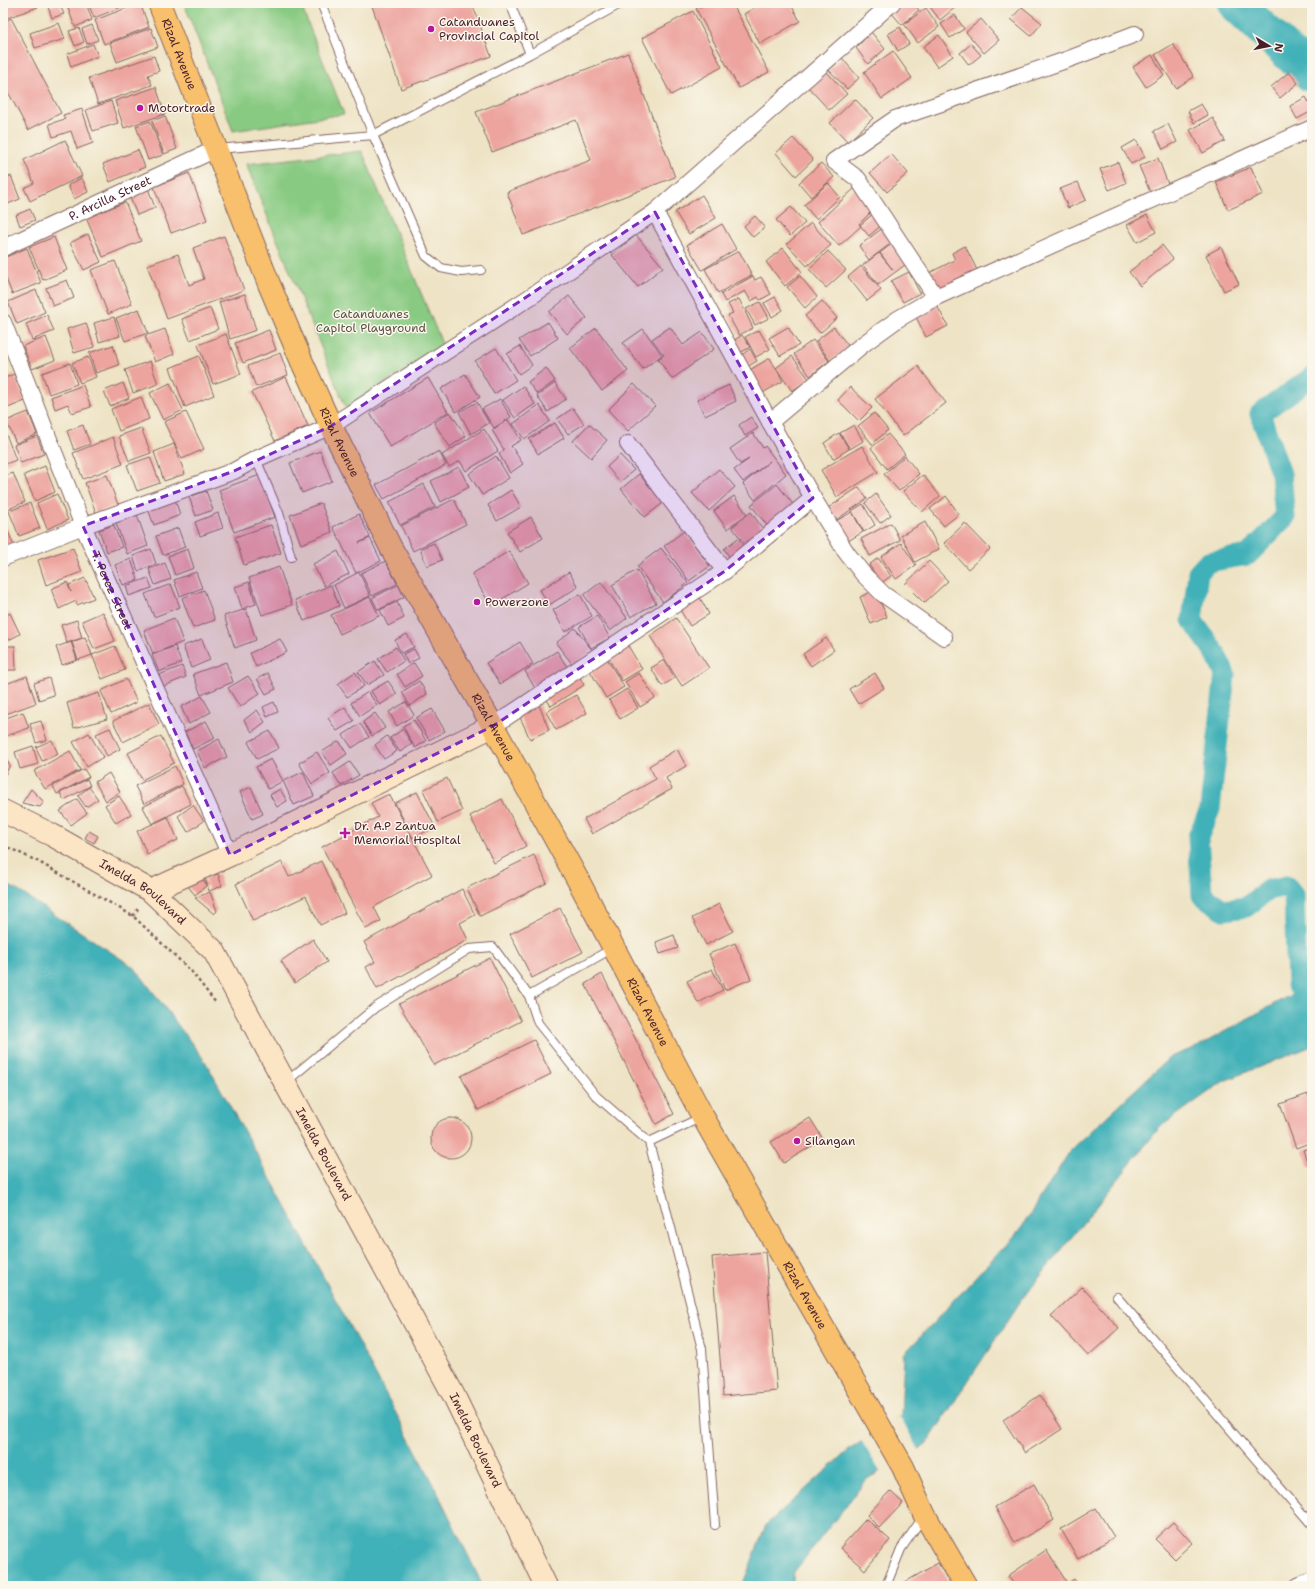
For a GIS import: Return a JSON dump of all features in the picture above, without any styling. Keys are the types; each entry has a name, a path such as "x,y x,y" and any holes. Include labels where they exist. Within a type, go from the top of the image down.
{"main road":[{"name":"Rizal Avenue","path":"159,3 281,312 331,426 392,548 579,882 703,1117 903,1467 924,1514 966,1586"},
{"path":"151,891 230,855 493,726"},
{"name":"Imelda Boulevard","path":"3,811 52,835 151,891 214,951 453,1394 546,1586"}],"street":[{"path":"3,558 83,526 234,470 331,426 523,301 655,212 892,3"},
{"path":"936,297 858,180 834,161 895,118 1069,59 1135,34"},
{"path":"770,422 862,346 898,320 936,297 1312,128"},
{"name":"P. Arcilla Street","path":"3,248 216,149"},
{"path":"655,212 770,422 813,498 846,552 863,574 882,594 944,637"},
{"name":"T. Perez Street","path":"3,322 83,526 230,855"},
{"path":"628,444 725,571"},
{"path":"493,726 725,571 813,498"},
{"path":"1298,1586 1312,1580"}],"lane":[{"path":"321,3 373,135 426,256 441,268 461,272 481,270"},
{"path":"510,3 530,54"},
{"path":"216,149 373,135 530,54 622,3"},
{"path":"256,459 279,513 291,558"},
{"path":"285,1083 376,1007 469,949 493,948 529,996 538,1023 596,1096 649,1142 702,1349 715,1525"},
{"path":"529,996 614,948"},
{"path":"649,1142 703,1117"},
{"path":"1117,1297 1312,1525"},
{"path":"886,1586 901,1549 924,1514"}],"path":[{"path":"3,845 39,862 133,916"}],"highlighted area":[{"path":"655,212 813,498 725,571 493,726 230,855 83,526 234,471 331,426"}],"green space":[{"path":"184,3 300,3 344,114 233,131"},
{"name":"Catanduanes Capitol Playground","path":"362,151 443,346 346,408 246,164"}],"water":[{"path":"3,883 17,890 135,968 205,1061 284,1203 430,1477 483,1586 3,1586"},
{"path":"1312,980 1312,1046 1224,1081 1160,1127 1022,1299 926,1445 867,1479 794,1572 792,1586 742,1586 766,1525 849,1450 901,1415 904,1354 1020,1230 1070,1151 1170,1057 1197,1047 1292,994"}],"pier":[{"path":"899,1416 920,1451 881,1473 861,1440"}],"building":[{"path":"3,3 36,3 38,7 7,18"},
{"path":"59,3 64,14 52,18 48,7"},
{"path":"66,3 86,3 92,20 75,27"},
{"path":"88,3 129,3 129,4 94,18"},
{"path":"140,3 149,27 104,44 95,20"},
{"name":"Catanduanes Provincial Capitol","path":"371,3 472,3 491,56 401,89"},
{"path":"706,3 732,3 769,72 739,88 696,9"},
{"path":"751,3 790,3 800,21 760,44 744,14 754,8"},
{"path":"898,3 913,3 919,10 902,25 889,10"},
{"path":"927,3 955,3 957,6 940,20"},
{"path":"1022,7 1042,23 1031,36 1011,19"},
{"path":"926,8 939,27 918,43 904,24"},
{"path":"693,11 722,67 671,95 642,38"},
{"path":"955,15 964,29 950,38 941,24"},
{"path":"11,18 61,113 28,130 3,82 3,23"},
{"path":"981,19 999,40 984,53 966,32"},
{"path":"59,23 65,39 35,48 30,33"},
{"path":"92,25 98,40 87,44 82,29"},
{"path":"900,27 909,44 898,51 888,34"},
{"path":"79,28 84,42 75,46 69,31"},
{"path":"151,28 158,47 117,62 110,43"},
{"path":"871,32 885,49 868,64 856,48"},
{"path":"939,35 953,56 937,67 923,47"},
{"path":"93,44 98,56 71,67 67,54"},
{"path":"971,44 981,55 969,65 960,53"},
{"path":"1173,44 1194,77 1176,88 1155,55"},
{"path":"893,51 912,78 882,99 864,72"},
{"path":"628,53 675,177 523,235 507,192 591,160 576,120 492,152 476,112"},
{"path":"1152,55 1164,75 1146,87 1133,67"},
{"path":"154,56 159,71 148,75 152,85 98,104 89,78"},
{"path":"842,58 859,78 847,89 829,70"},
{"path":"826,71 847,94 829,110 808,87"},
{"path":"1289,72 1298,83 1280,98 1271,87"},
{"name":"Motortrade","path":"156,87 165,114 124,128 115,101"},
{"path":"1306,97 1312,111 1297,119 1290,106"},
{"path":"855,99 873,118 848,142 830,123"},
{"path":"111,101 118,123 93,131 86,110"},
{"path":"1201,104 1208,115 1194,123 1188,111"},
{"path":"82,109 93,143 77,149 71,131 53,137 49,124 65,119 63,115"},
{"path":"165,116 177,149 164,154 152,121"},
{"path":"1213,118 1225,141 1203,153 1190,130"},
{"path":"150,121 163,155 148,160 136,126"},
{"path":"1168,124 1177,142 1163,149 1154,131"},
{"path":"793,138 813,160 796,176 776,153"},
{"path":"65,140 82,176 30,201 24,188 34,183 24,160"},
{"path":"1136,140 1145,157 1131,164 1122,148"},
{"path":"138,150 145,167 110,182 103,164"},
{"path":"891,154 908,173 887,192 870,173"},
{"path":"1158,158 1168,184 1150,192 1139,166"},
{"path":"1118,162 1126,183 1109,190 1100,169"},
{"path":"821,163 834,177 811,197 799,183"},
{"path":"1251,167 1263,194 1228,210 1216,182"},
{"path":"189,173 207,220 171,233 154,187"},
{"path":"11,176 20,199 3,206 3,179"},
{"path":"82,178 88,192 74,199 68,185"},
{"path":"1078,182 1086,200 1068,208 1060,189"},
{"path":"828,183 840,197 816,219 804,205"},
{"path":"856,187 875,208 859,224 861,226 839,246 818,222"},
{"path":"148,188 155,208 137,215 129,195"},
{"path":"702,195 716,218 689,234 675,212"},
{"path":"125,202 141,241 103,257 86,218"},
{"path":"791,207 805,223 790,236 776,220"},
{"path":"30,209 35,220 20,226 16,215"},
{"path":"875,212 885,222 869,236 860,225"},
{"path":"1147,215 1156,232 1137,242 1127,225"},
{"path":"755,216 765,227 753,237 744,226"},
{"path":"811,223 831,245 807,266 787,244"},
{"path":"722,224 736,249 702,270 687,245"},
{"path":"884,227 894,241 869,260 859,246"},
{"path":"88,234 101,262 84,270 70,243"},
{"path":"636,235 663,267 638,287 612,255"},
{"path":"224,236 244,290 167,319 147,265 178,254 189,285 204,279 193,248"},
{"path":"54,237 67,270 43,280 29,247"},
{"path":"894,242 909,262 878,285 863,265 879,253 893,270 880,253"},
{"path":"1162,245 1173,259 1140,286 1129,272"},
{"path":"965,246 979,274 938,295 927,274 955,260 952,253"},
{"path":"1221,247 1239,284 1224,291 1206,255"},
{"path":"27,248 41,283 12,294 3,271 3,258"},
{"path":"783,248 802,272 785,286 766,262"},
{"path":"739,251 752,275 718,293 705,269"},
{"path":"828,251 846,270 826,288 809,269"},
{"path":"115,261 132,304 108,314 91,270"},
{"path":"861,266 881,290 867,301 848,277"},
{"path":"909,272 920,293 903,302 891,281"},
{"path":"753,276 755,280 761,277 771,294 760,300 758,297 751,301 745,291 725,302 721,294"},
{"path":"800,276 817,297 805,308 787,287"},
{"path":"67,280 74,298 53,306 46,288"},
{"path":"36,290 45,312 17,324 8,302"},
{"path":"245,294 256,330 230,339 219,302"},
{"path":"569,296 587,318 567,334 549,312"},
{"path":"775,297 783,310 772,317 764,303"},
{"path":"739,299 753,328 739,335 728,315 733,313 728,304"},
{"path":"822,301 837,318 820,333 805,316"},
{"path":"760,302 769,318 755,325 746,309"},
{"path":"936,304 948,326 926,337 915,315"},
{"path":"210,308 218,329 190,340 182,319"},
{"path":"139,309 148,333 125,341 116,318"},
{"path":"47,315 54,331 32,340 26,324"},
{"path":"114,317 120,336 99,342 94,323"},
{"path":"548,322 558,338 530,356 519,340"},
{"path":"86,323 94,347 74,353 67,329"},
{"path":"670,327 683,345 702,332 714,349 672,379 658,359 664,355 652,339"},
{"path":"788,327 799,345 780,356 769,338"},
{"path":"834,327 849,347 830,361 816,341"},
{"path":"596,328 628,371 602,391 570,348"},
{"path":"165,329 174,354 155,362 145,336"},
{"path":"643,329 662,355 643,369 623,343"},
{"path":"269,330 276,350 243,363 235,343"},
{"path":"759,330 770,349 756,357 745,337"},
{"path":"226,334 241,374 213,384 198,345"},
{"path":"742,335 750,347 737,355 730,343"},
{"path":"46,337 55,360 32,369 23,346"},
{"path":"813,340 829,361 810,376 794,354"},
{"path":"113,345 119,365 96,373 89,353"},
{"path":"520,346 532,365 519,374 507,354"},
{"path":"496,348 516,380 494,394 475,361"},
{"path":"750,349 757,361 745,368 739,357"},
{"path":"280,353 288,375 256,387 248,366"},
{"path":"199,356 214,395 185,407 170,368"},
{"path":"792,356 809,379 792,391 776,368"},
{"path":"88,357 96,377 80,383 72,363"},
{"path":"770,358 783,381 761,394 748,371"},
{"path":"150,361 158,384 133,393 125,370"},
{"path":"70,363 77,384 49,394 42,373"},
{"path":"918,366 946,403 903,436 875,399"},
{"path":"546,368 555,381 537,394 528,382"},
{"path":"14,374 25,401 3,410 3,379"},
{"path":"465,374 480,397 456,412 441,389"},
{"path":"286,377 308,426 275,441 252,392"},
{"path":"428,378 448,412 390,447 370,413"},
{"path":"123,383 129,398 110,406 104,391"},
{"path":"170,383 183,410 163,420 150,393"},
{"path":"555,383 566,399 548,412 537,396"},
{"path":"634,384 655,406 628,431 608,410"},
{"path":"83,385 91,407 72,413 68,404 55,409 51,397"},
{"path":"729,385 736,401 705,416 697,400"},
{"path":"523,386 535,404 515,418 503,400"},
{"path":"850,387 872,408 859,421 838,400"},
{"path":"141,397 149,419 119,431 111,409"},
{"path":"500,399 511,417 494,428 482,409"},
{"path":"477,402 489,423 471,434 459,412"},
{"path":"539,405 550,421 524,439 513,424"},
{"path":"573,408 584,424 568,434 557,419"},
{"path":"28,412 37,434 16,443 6,421"},
{"path":"186,412 204,449 182,459 164,422"},
{"path":"450,412 466,436 450,447 434,423"},
{"path":"874,413 888,430 872,444 858,426"},
{"path":"751,417 758,428 745,436 739,425"},
{"path":"508,420 521,440 511,446 523,464 510,473 499,454 504,450 492,430"},
{"path":"555,423 564,438 538,454 529,439"},
{"path":"589,424 607,440 591,458 573,441"},
{"path":"83,425 90,444 74,450 67,431"},
{"path":"854,425 863,441 850,449 840,433"},
{"path":"141,428 151,453 129,461 119,436"},
{"path":"484,429 498,451 466,471 460,461 449,467 442,455"},
{"path":"753,433 763,448 765,446 786,474 755,500 743,484 770,461 743,482 734,470 749,459 740,464 730,449"},
{"path":"839,433 849,449 833,459 824,443"},
{"path":"6,434 16,460 3,465 3,435"},
{"path":"888,434 905,454 887,469 871,448"},
{"path":"37,436 44,454 21,463 14,445"},
{"path":"113,437 123,464 83,479 73,453"},
{"path":"174,444 185,474 164,481 154,452"},
{"path":"862,446 878,472 837,497 821,470"},
{"path":"320,451 332,481 302,493 290,463"},
{"path":"439,451 446,465 384,499 376,485"},
{"path":"620,455 634,470 620,482 607,467"},
{"path":"496,456 509,478 482,495 469,474"},
{"path":"905,456 919,474 899,491 884,474"},
{"path":"150,457 160,483 137,491 127,465"},
{"path":"45,466 55,492 35,501 24,475"},
{"path":"459,467 469,487 441,502 431,481"},
{"path":"719,469 735,487 709,511 692,493"},
{"path":"13,473 25,502 3,511 3,477"},
{"path":"639,474 663,503 645,517 621,489"},
{"path":"107,475 118,505 96,513 85,483"},
{"path":"260,475 275,517 234,532 219,490"},
{"path":"923,475 940,496 922,512 903,491"},
{"path":"424,484 435,507 400,525 389,502"},
{"path":"777,484 796,508 770,529 751,505"},
{"path":"859,487 867,499 836,520 828,508"},
{"path":"511,490 521,507 497,521 488,505"},
{"path":"206,491 213,510 196,516 189,497"},
{"path":"57,494 68,520 47,529 37,503"},
{"path":"876,494 891,515 880,523 865,503"},
{"path":"734,496 747,514 727,529 714,511"},
{"path":"946,496 959,514 944,526 930,509"},
{"path":"175,499 180,515 154,525 148,509"},
{"path":"454,499 466,524 413,551 401,526"},
{"path":"30,503 40,528 19,536 9,511"},
{"path":"321,503 332,532 301,544 290,515"},
{"path":"863,504 875,525 864,532 852,511"},
{"path":"751,512 765,532 746,546 732,527"},
{"path":"852,512 863,532 848,541 836,521"},
{"path":"218,513 223,528 200,536 195,522"},
{"path":"359,514 370,537 359,543 370,538 381,561 356,573 333,527"},
{"path":"137,515 148,546 127,554 116,523"},
{"path":"531,517 543,538 520,552 507,532"},
{"path":"3,519 14,546 3,550"},
{"path":"925,522 939,549 915,562 901,535"},
{"path":"891,523 900,540 870,556 861,539"},
{"path":"965,523 990,549 968,569 944,543"},
{"path":"114,525 122,547 107,552 99,530"},
{"path":"271,525 281,553 244,565 235,537"},
{"path":"178,528 185,547 163,555 156,536"},
{"path":"684,531 710,566 689,581 664,546"},
{"path":"738,538 745,547 730,558 724,549"},
{"path":"434,543 442,560 427,566 420,549"},
{"path":"901,543 916,565 896,579 881,557"},
{"path":"73,548 82,572 46,585 38,560"},
{"path":"661,548 688,583 663,602 637,566"},
{"path":"151,549 156,564 138,571 133,556"},
{"path":"188,549 194,568 175,575 168,556"},
{"path":"338,551 349,574 324,586 313,564"},
{"path":"509,551 528,583 491,606 472,574"},
{"path":"878,558 891,576 881,583 869,565"},
{"path":"131,559 138,580 123,585 115,565"},
{"path":"386,561 397,584 372,596 361,573"},
{"path":"929,561 948,581 924,603 905,584"},
{"path":"165,563 171,579 155,585 149,569"},
{"path":"279,567 292,605 262,615 249,578"},
{"path":"637,570 656,603 631,617 612,585"},
{"path":"196,572 202,588 180,596 174,580"},
{"path":"359,572 370,596 344,608 334,585"},
{"path":"569,572 578,587 549,605 540,590"},
{"path":"85,578 94,598 77,605 76,601 59,609 51,589 67,582 71,592 69,585"},
{"path":"148,578 152,588 129,596 126,586"},
{"path":"249,582 256,604 242,609 235,587"},
{"path":"601,582 627,618 610,631 584,595"},
{"path":"171,584 180,607 154,617 145,594"},
{"path":"331,585 339,606 304,621 295,600"},
{"path":"398,585 404,597 378,610 372,598"},
{"path":"204,590 215,620 193,628 182,598"},
{"path":"875,590 887,617 871,624 860,597"},
{"path":"580,594 592,616 565,632 553,610"},
{"path":"370,597 379,616 340,634 331,615"},
{"path":"700,598 709,614 690,626 680,610"},
{"path":"397,602 404,618 388,626 380,610"},
{"path":"246,609 256,640 235,648 224,616"},
{"path":"103,612 115,641 94,649 82,621"},
{"path":"10,613 20,634 3,643 3,617"},
{"path":"597,616 610,638 591,648 579,627"},
{"path":"174,618 183,642 153,654 144,630"},
{"path":"676,618 709,668 682,686 650,636"},
{"path":"77,620 82,638 67,643 61,625"},
{"path":"575,628 592,650 573,665 556,643"},
{"path":"407,634 414,647 401,653 395,640"},
{"path":"85,637 92,655 78,660 72,642"},
{"path":"826,638 834,650 811,666 803,654"},
{"path":"202,639 210,660 191,668 183,646"},
{"path":"280,639 287,652 256,667 250,653"},
{"path":"71,642 77,660 62,665 56,647"},
{"path":"520,642 533,664 500,684 486,663"},
{"path":"627,644 642,669 622,681 607,656"},
{"path":"3,646 15,646 16,670 3,670"},
{"path":"115,646 125,670 102,679 92,655"},
{"path":"175,646 181,663 159,672 152,655"},
{"path":"396,647 404,661 387,672 378,659"},
{"path":"414,649 419,658 408,664 403,654"},
{"path":"557,651 569,670 536,690 525,671"},
{"path":"607,659 624,687 606,698 589,669"},
{"path":"664,660 675,678 662,686 651,668"},
{"path":"375,661 384,675 367,685 358,672"},
{"path":"226,662 233,682 201,695 193,674"},
{"path":"414,663 422,676 405,687 397,674"},
{"path":"182,666 186,677 164,686 159,675"},
{"path":"355,672 364,686 347,697 338,684"},
{"path":"268,673 276,689 266,694 257,679"},
{"path":"639,673 655,698 640,707 625,682"},
{"path":"875,673 884,688 858,704 849,689"},
{"path":"578,674 584,685 551,706 544,695"},
{"path":"27,676 36,703 3,715 3,685"},
{"path":"248,676 260,693 240,707 228,688"},
{"path":"49,678 54,695 39,700 34,683"},
{"path":"126,679 137,702 111,714 101,691"},
{"path":"388,681 397,694 380,705 371,691"},
{"path":"419,681 427,694 410,706 402,692"},
{"path":"627,689 638,708 620,719 609,700"},
{"path":"368,692 377,705 360,716 351,703"},
{"path":"99,693 107,719 74,728 67,703"},
{"path":"576,695 587,713 556,730 546,712"},
{"path":"202,696 211,712 189,724 181,707"},
{"path":"274,702 278,712 267,717 263,707"},
{"path":"406,702 414,715 397,726 389,712"},
{"path":"149,703 159,724 123,742 113,721"},
{"path":"539,705 549,730 530,739 519,715"},
{"path":"345,707 354,721 337,731 328,718"},
{"path":"432,709 445,731 429,740 416,718"},
{"path":"257,710 265,722 252,732 244,720"},
{"path":"23,712 29,728 6,736 3,728 3,719"},
{"path":"375,713 385,728 372,736 363,722"},
{"path":"414,720 426,741 415,748 403,726"},
{"path":"41,721 47,740 36,743 30,724"},
{"path":"206,721 215,738 193,749 185,732"},
{"path":"360,724 369,737 352,748 343,735"},
{"path":"110,728 120,749 107,756 96,734"},
{"path":"403,729 412,744 400,752 390,738"},
{"path":"270,731 279,748 257,759 248,742"},
{"path":"89,733 103,757 87,767 73,742"},
{"path":"161,736 174,763 142,780 128,753"},
{"path":"387,736 397,751 384,759 375,745"},
{"path":"219,739 227,757 205,768 197,751"},
{"path":"52,740 58,754 42,761 36,747"},
{"path":"339,741 347,754 331,765 322,752"},
{"path":"33,746 38,764 20,769 15,752"},
{"path":"677,749 686,766 666,778 672,789 592,834 584,819 656,779 649,766"},
{"path":"70,751 80,770 45,789 34,771"},
{"path":"317,752 330,773 312,784 299,763"},
{"path":"3,756 10,765 3,779"},
{"path":"271,759 283,781 268,789 256,767"},
{"path":"350,762 359,775 341,786 333,773"},
{"path":"175,766 183,784 144,804 135,786"},
{"path":"84,769 89,777 57,794 53,786"},
{"path":"303,772 314,796 294,805 283,781"},
{"path":"109,773 120,792 106,801 95,782"},
{"path":"447,778 462,811 438,822 423,790"},
{"path":"87,779 90,786 64,800 60,793"},
{"path":"182,786 191,804 152,824 143,807"},
{"path":"89,787 98,799 86,807 78,796"},
{"path":"251,787 263,814 252,819 240,792"},
{"path":"31,789 44,802 40,807 22,803"},
{"path":"280,789 287,801 277,807 270,795"},
{"path":"417,792 435,827 413,838 395,803"},
{"path":"389,794 432,875 374,907 381,921 366,929 322,847 378,817 371,803"},
{"path":"119,796 131,814 116,823 105,805"},
{"path":"77,799 87,813 71,825 60,811"},
{"path":"502,799 526,846 494,863 470,816"},
{"path":"193,805 204,821 188,832 178,816"},
{"path":"168,817 178,840 147,854 137,831"},
{"path":"89,831 98,836 94,843 85,838"},
{"path":"534,855 547,883 480,916 467,888"},
{"path":"321,861 345,913 320,925 306,896 253,921 236,884 282,862 289,877"},
{"path":"197,873 207,885 195,895 186,884"},
{"path":"218,874 222,886 209,891 205,878"},
{"path":"462,889 475,915 460,923 468,940 377,989 366,967 375,962 364,942"},
{"path":"210,892 217,911 214,914 195,898"},
{"path":"719,904 733,931 706,945 692,918"},
{"path":"560,908 583,952 532,978 510,934"},
{"path":"674,935 678,948 660,954 656,942"},
{"path":"313,939 327,962 295,983 281,961"},
{"path":"735,943 751,979 725,990 709,954"},
{"path":"490,958 521,1021 434,1065 399,1004"},
{"path":"712,969 723,990 698,1003 687,981"},
{"path":"602,974 674,1114 656,1124 585,984"},
{"path":"534,1040 551,1074 478,1110 461,1076"},
{"path":"1308,1094 1312,1104 1312,1142 1296,1148 1280,1104"},
{"path":"447,1118 455,1118 462,1121 468,1127 471,1138 468,1149 462,1155 455,1158 447,1158 440,1155 434,1149 431,1142 431,1134 434,1127 440,1121"},
{"name":"Silangan","path":"810,1118 823,1139 784,1163 771,1142"},
{"path":"1312,1147 1312,1166 1309,1167 1303,1150"},
{"path":"765,1252 777,1391 723,1396 712,1257"},
{"path":"1082,1287 1119,1328 1088,1356 1051,1316"},
{"path":"1040,1395 1062,1429 1025,1453 1003,1420"},
{"path":"1034,1484 1054,1520 1015,1543 995,1507"},
{"path":"890,1491 903,1503 879,1528 867,1515"},
{"path":"1096,1508 1114,1537 1078,1559 1061,1529"},
{"path":"866,1519 890,1540 865,1570 840,1548"},
{"path":"1173,1522 1192,1543 1175,1559 1155,1539"},
{"path":"1046,1550 1066,1581 1058,1586 1015,1586 1008,1576"},
{"path":"938,1563 951,1586 900,1585"},
{"path":"1074,1579 1079,1586 1064,1586"}],"waterway":[{"path":"1235,3 1312,75"},
{"path":"1297,985 1294,894 1286,886 1268,890 1246,907 1224,910 1202,895 1198,837 1210,809 1225,674 1214,651 1192,620 1198,573 1208,562 1248,555 1285,517 1281,474 1260,414 1312,377"}],"place":[{"name":"Catanduanes Provincial Capitol","path":"431,29"},
{"name":"Motortrade","path":"140,108"},
{"name":"Powerzone","path":"477,602"},
{"name":"Dr. A.P Zantua Memorial Hospital","path":"345,833"},
{"name":"Silangan","path":"797,1141"}]}
